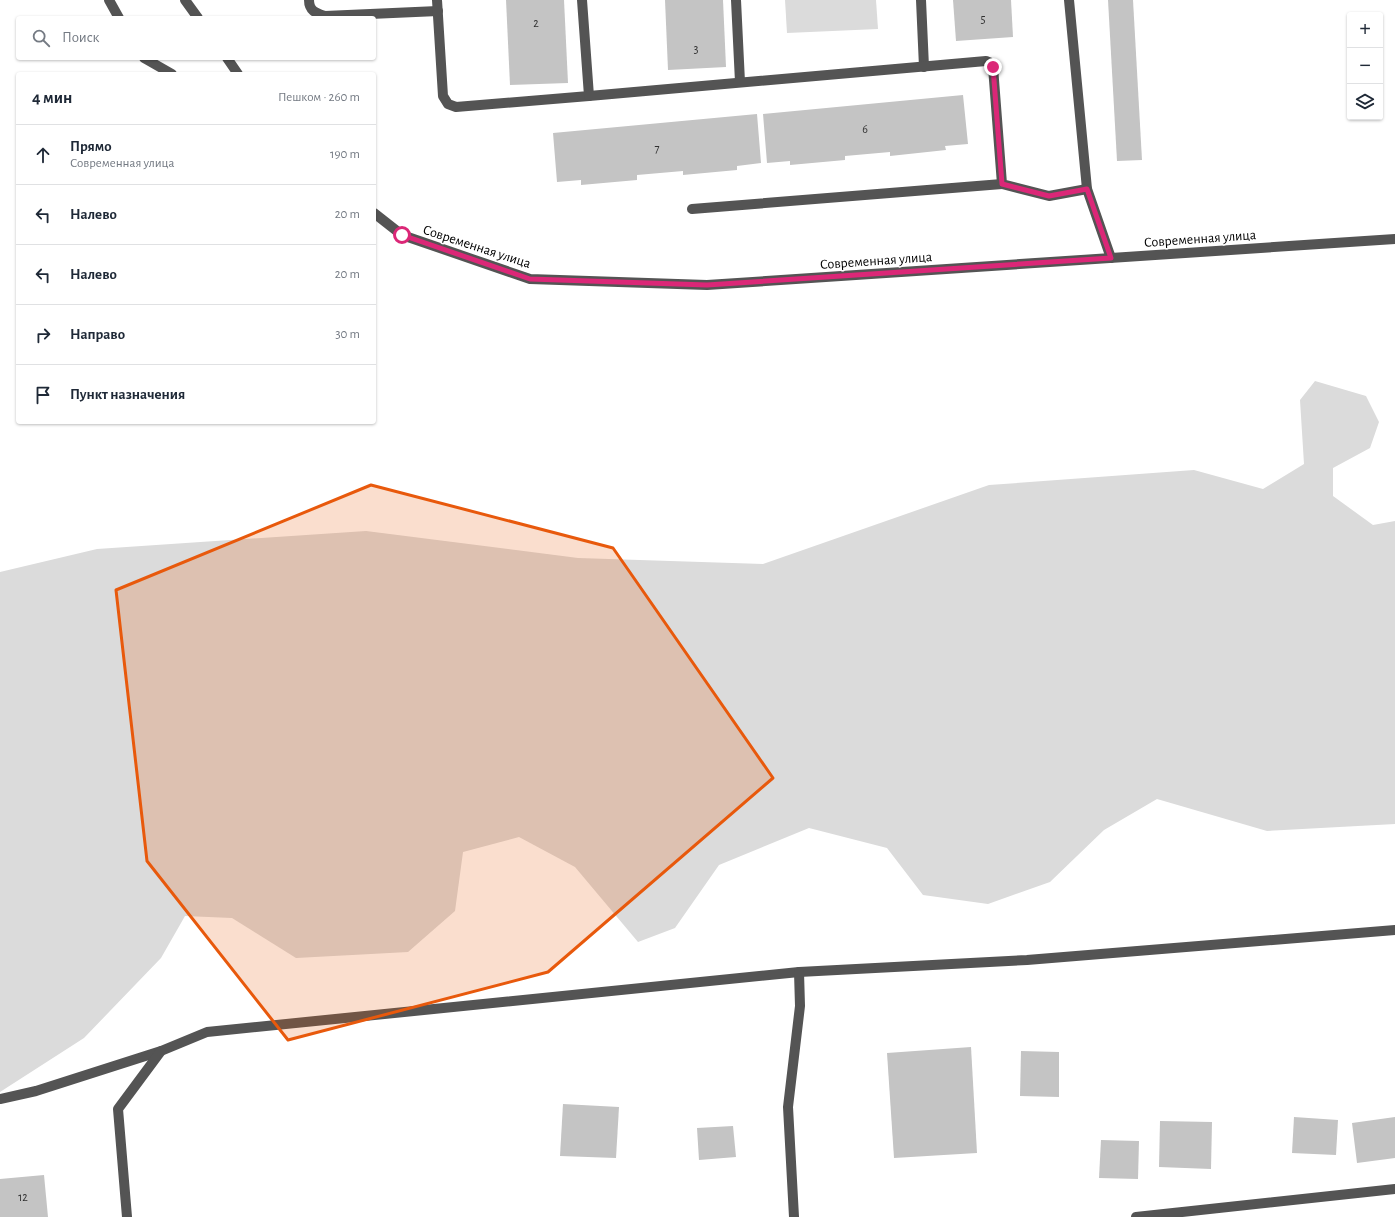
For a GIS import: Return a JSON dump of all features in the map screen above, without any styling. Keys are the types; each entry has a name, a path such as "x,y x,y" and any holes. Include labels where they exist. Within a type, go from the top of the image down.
{"street":[{"path":"109,0 118,16"},
{"path":"185,0 197,16"},
{"path":"309,0 309,5 315,13 326,16 438,11"},
{"path":"437,0 443,96 448,104 456,107 986,61 991,63 993,67 1002,184"},
{"path":"582,0 589,96"},
{"path":"736,0 740,82"},
{"path":"921,0 924,67"},
{"path":"1069,0 1087,189 1111,258"},
{"path":"148,60 168,72"},
{"path":"228,60 237,72"},
{"path":"692,209 1002,184 1049,196 1087,189"},
{"name":"Современная улица","path":"376,215 402,235 530,279 707,285 1395,239"},
{"path":"0,1099 36,1091 161,1050 207,1032 799,972 1027,960 1395,930"},
{"path":"794,1217 788,1107 800,1006 799,972"},
{"path":"127,1217 118,1109 161,1050"},
{"path":"1136,1217 1395,1189"}],"highlighted area":[{"path":"371,485 613,548 773,778 548,972 288,1040 147,861 116,590"}],"shaded area":[{"path":"785,0 876,0 878,29 787,33"},
{"path":"1315,381 1366,396 1379,422 1370,448 1333,468 1333,496 1373,525 1395,521 1395,824 1267,831 1157,799 1104,830 1050,882 988,904 923,895 887,848 809,828 719,865 675,928 638,942 575,867 519,837 463,852 455,911 408,952 296,958 232,918 185,916 161,958 84,1038 0,1092 0,572 97,549 366,531 578,558 763,564 989,485 1194,470 1263,489 1304,464 1300,400"}],"building":[{"path":"506,0 564,0 568,83 510,85"},
{"path":"665,0 723,0 726,67 668,70"},
{"path":"953,0 1011,0 1013,37 956,41"},
{"path":"1108,0 1133,0 1142,160 1117,161"},
{"path":"963,95 968,144 945,146 946,150 890,156 890,152 845,156 845,160 790,165 790,161 767,163 763,114"},
{"path":"757,114 761,163 737,166 737,170 683,175 683,171 637,175 637,180 581,185 581,180 557,182 553,133"},
{"path":"971,1047 977,1153 894,1158 887,1053"},
{"path":"1021,1051 1059,1052 1059,1097 1020,1096"},
{"path":"563,1104 619,1107 616,1158 560,1156"},
{"path":"1294,1117 1338,1120 1336,1155 1292,1153"},
{"path":"1395,1117 1395,1158 1357,1163 1352,1123"},
{"path":"1160,1121 1212,1122 1211,1169 1159,1167"},
{"path":"733,1126 736,1157 699,1160 697,1128"},
{"path":"1101,1140 1139,1141 1138,1179 1099,1178"},
{"path":"44,1175 48,1217 0,1217 0,1179"}],"route":[{"path":"402,235 530,279 707,285 1111,258 1087,189 1049,196 1002,184 993,67"}]}
